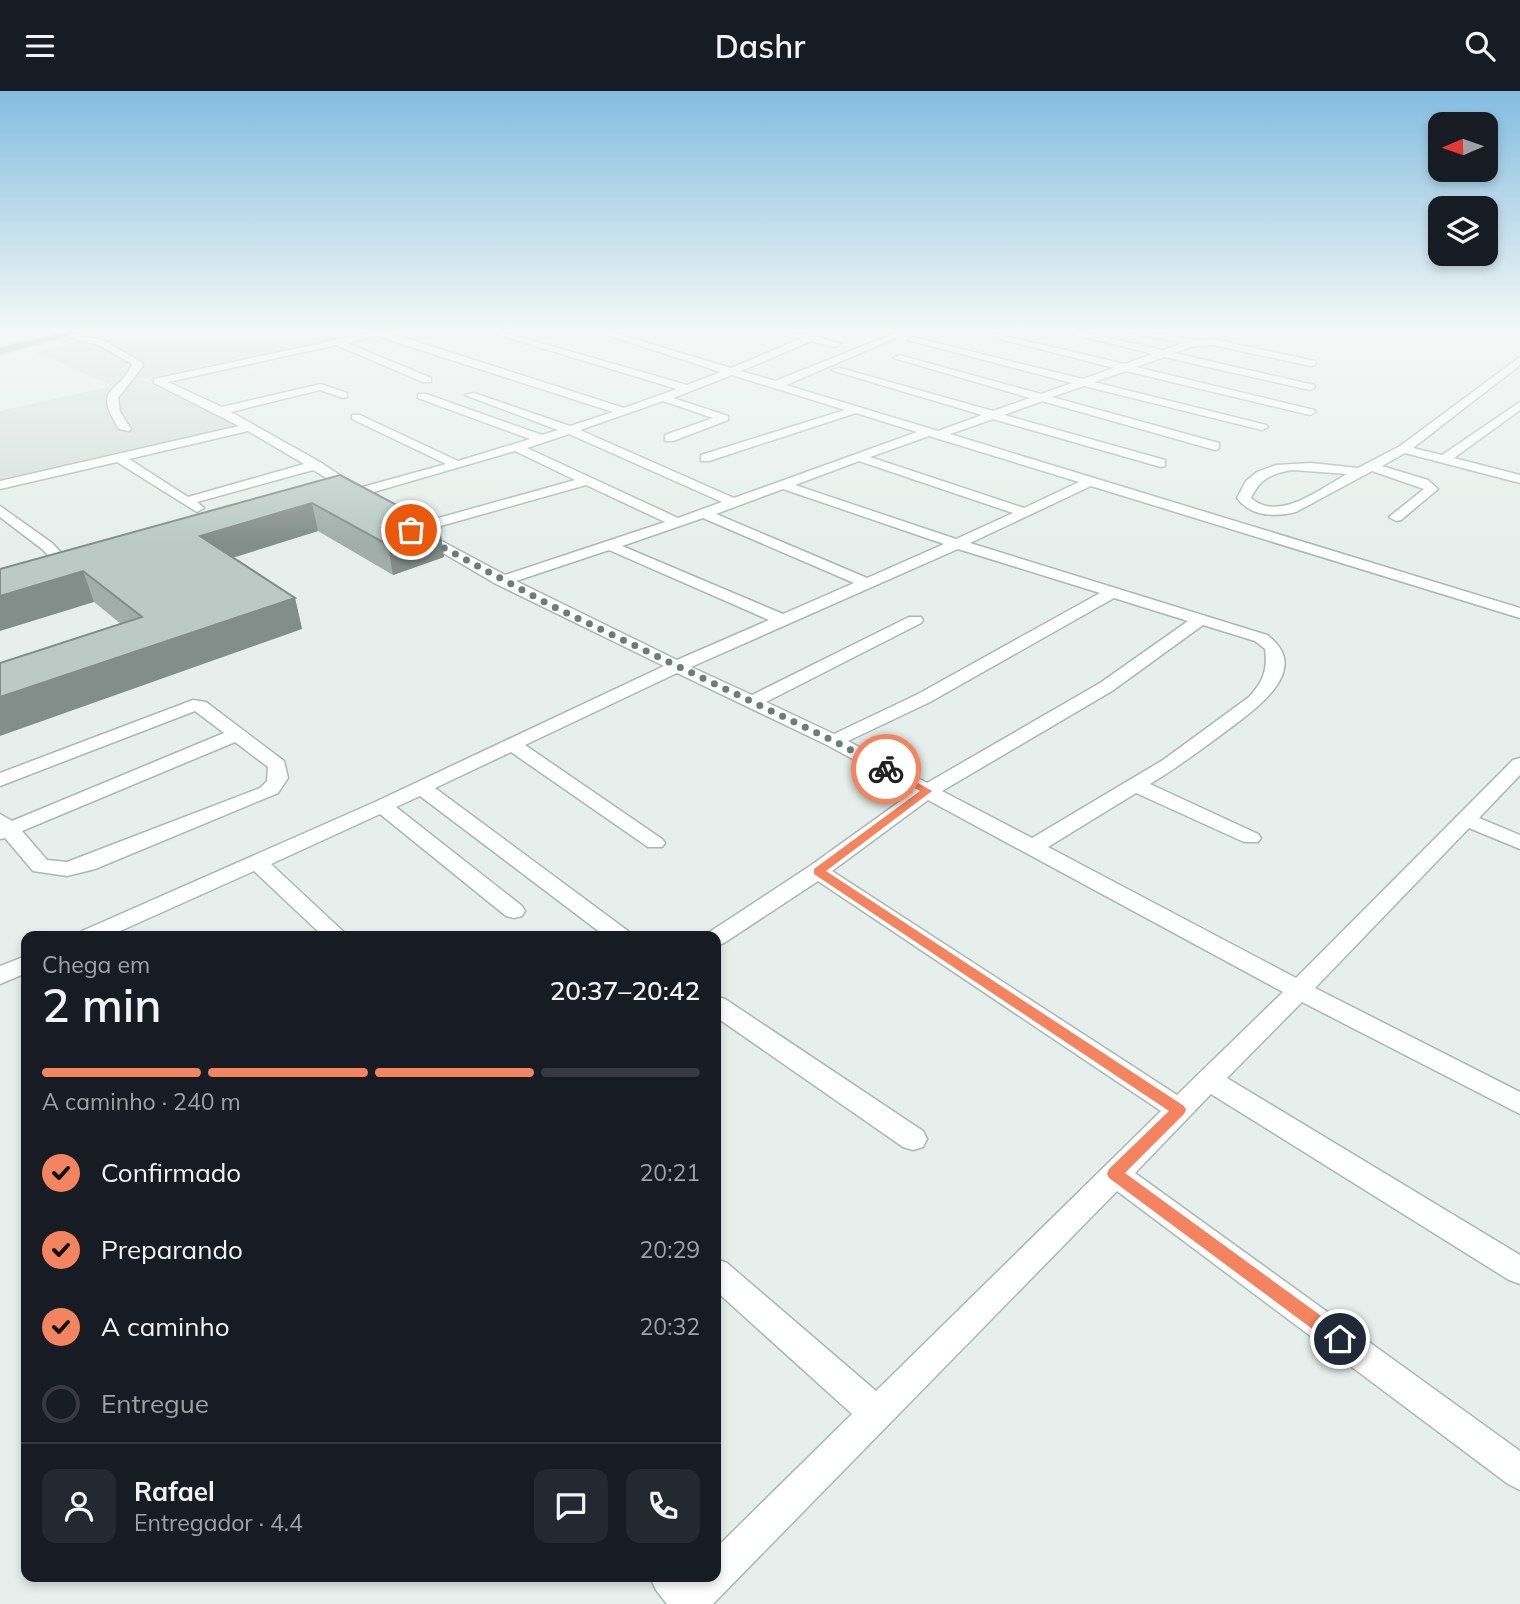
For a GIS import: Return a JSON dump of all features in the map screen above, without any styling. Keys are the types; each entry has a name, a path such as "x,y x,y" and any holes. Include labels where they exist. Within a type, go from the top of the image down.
{"street":[{"path":"112,403 114,413 125,429"},
{"path":"203,403 347,484 373,507"},
{"path":"221,411 256,403"},
{"path":"440,403 538,438"},
{"path":"492,403 567,429 733,502"},
{"path":"596,403 622,411"},
{"path":"331,500 648,403"},
{"path":"669,438 724,418 677,403"},
{"path":"839,403 1520,614"},
{"path":"949,403 1161,463"},
{"path":"501,581 1026,403"},
{"path":"1056,403 1215,446"},
{"path":"1166,403 1262,427"},
{"path":"1272,403 1310,412"},
{"path":"1396,517 1432,489 1423,483 1365,469 1296,465 1268,473 1252,482 1244,498 1250,506 1282,511 1365,469 1405,449 1466,403"},
{"path":"1445,459 1520,405"},
{"path":"705,458 858,408"},
{"path":"356,417 455,464"},
{"path":"0,485 248,428"},
{"path":"514,446 677,523"},
{"path":"1405,449 1520,479"},
{"path":"119,458 206,515"},
{"path":"862,458 1024,512"},
{"path":"188,501 316,465"},
{"path":"411,530 585,481"},
{"path":"109,931 678,666 957,544 1091,481"},
{"path":"783,485 957,544 1261,638 1273,647 1276,666 1268,687 1255,701 1215,733 1034,846"},
{"path":"0,510 47,546 73,573"},
{"path":"703,513 866,583"},
{"path":"392,518 501,581 834,741 1299,990 1520,1104"},
{"path":"609,545 782,620"},
{"path":"834,741 924,698 1111,593"},
{"path":"721,935 818,871 927,791 1106,687 1201,619"},
{"path":"752,702 915,620"},
{"path":"0,780 193,705 200,706 239,734 277,765 280,776 276,786 267,792 87,864 67,869 41,866 2,828 239,734"},
{"path":"511,744 655,843"},
{"path":"721,1561 876,1413 1299,990 1520,764"},
{"path":"1135,785 1251,838"},
{"path":"421,787 613,931"},
{"path":"382,806 514,911"},
{"path":"1467,820 1520,843"},
{"path":"256,862 332,931"},
{"path":"818,871 1179,1110"},
{"path":"0,976 21,966"},
{"path":"721,1008 913,1139"},
{"path":"1209,1080 1520,1271"},
{"path":"1115,1174 1520,1472"},
{"path":"721,1276 876,1413"}],"shaded area":[{"path":"38,403 189,403 241,428 0,482 0,411"}],"building":[{"path":"340,475 440,528 388,545 312,503 200,536 295,598 0,697 0,663 142,617 83,571 0,596 0,569"}],"way so far":[{"path":"411,530 501,581 834,741 886,769"}],"route":[{"path":"886,769 927,791 818,871 1179,1110 1115,1174 1340,1339"}]}
